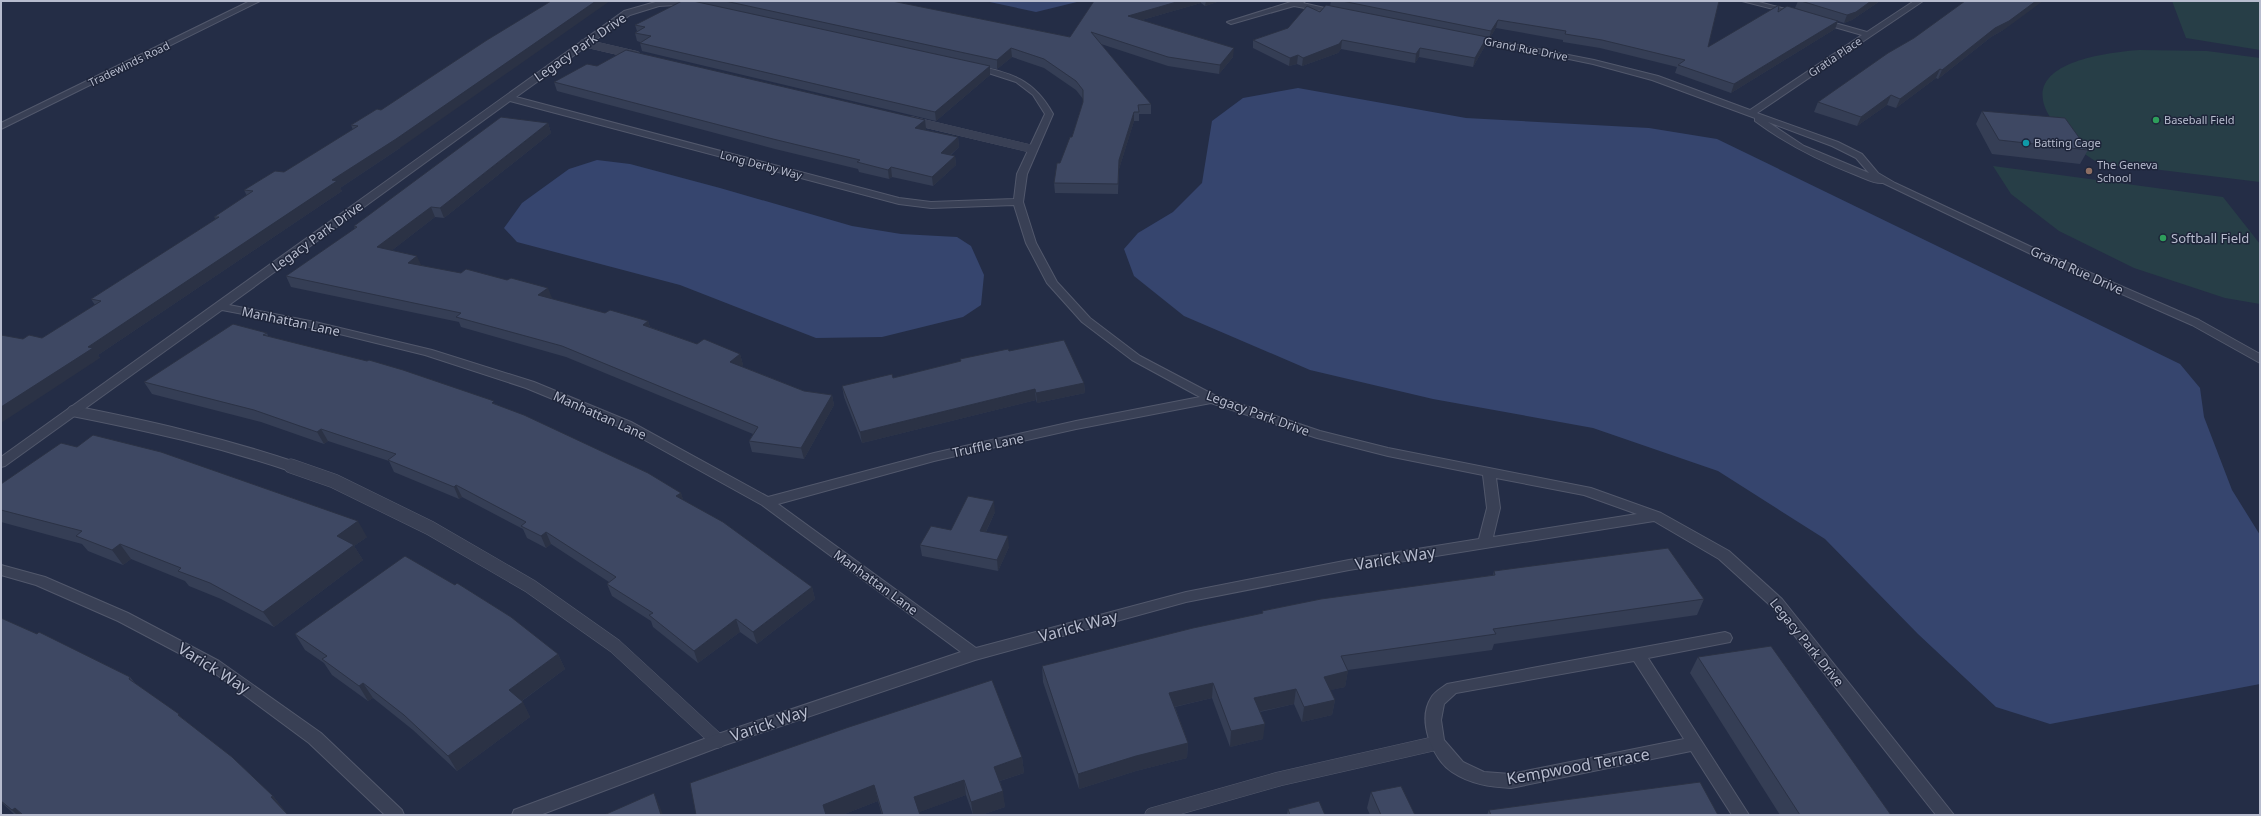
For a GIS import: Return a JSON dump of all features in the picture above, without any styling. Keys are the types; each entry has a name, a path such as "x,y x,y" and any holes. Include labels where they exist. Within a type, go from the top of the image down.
{"street":[{"name":"Tradewinds Road","path":"1,126 256,1"},
{"path":"1746,1 1808,17 1868,35"},
{"name":"Gratia Place","path":"1750,113 1919,1"},
{"name":"Legacy Park Drive","path":"1,463 627,13 640,7 670,3 701,7"},
{"path":"1231,22 1299,3 1347,14"},
{"name":"Grand Rue Drive","path":"1462,36 1570,57 1640,74 1813,135 1850,151 1865,162 1875,174 1892,185"},
{"name":"Legacy Park Drive","path":"963,65 1016,79 1033,89 1043,101 1049,114 1022,174 1018,202 1031,244 1052,283 1086,320 1136,358 1212,399 1317,434 1388,452 1586,491 1656,516 1724,555 1777,603 1946,815"},
{"name":"Long Derby Way","path":"509,98 899,201 931,205 1018,202"},
{"name":"Grand Rue Drive","path":"1750,113 1786,140 1822,159 1892,185 2081,273 2197,322 2229,339 2260,359"},
{"name":"Manhattan Lane","path":"219,306 315,325 428,352 530,384 627,425 767,502 974,654"},
{"name":"Truffle Lane","path":"767,502 934,457 1076,425 1212,399"},
{"path":"1484,544 1494,518 1495,499 1488,471"},
{"name":"Varick Way","path":"520,815 718,741 974,654 1186,597 1349,565 1656,516"},
{"name":"Varick Way","path":"1,570 40,581 123,617 214,665 315,738 396,815"},
{"name":"Kempwood Terrace","path":"1695,743 1511,781 1483,779 1457,767 1437,743 1433,720 1436,701 1452,688 1725,638"},
{"path":"1638,654 1741,815"}],"lane":[{"path":"584,43 642,57"},
{"path":"905,119 1032,149"},
{"path":"73,411 159,428 234,447 334,481 430,528 530,586 615,646 718,741"},
{"path":"1152,815 1279,779 1437,743"}],"shaded area":[{"path":"2172,1 2260,1 2260,50 2186,38"},
{"name":"Baseball Field","path":"2139,50 2207,51 2260,58 2260,182 2101,164 2074,145 2063,134 2054,123 2044,103 2044,88 2052,75 2066,66 2084,59"},
{"name":"Softball Field","path":"1993,166 2223,197 2260,244 2260,304 2225,298 2134,268 2059,231 2011,194"}],"water":[{"path":"985,1 1081,1 1036,12"},
{"path":"1298,88 1466,118 1649,128 1717,139 2180,364 2200,388 2204,417 2232,490 2260,535 2260,684 2050,724 1996,707 1918,634 1825,539 1718,471 1593,428 1433,399 1310,370 1184,316 1134,276 1124,249 1138,233 1173,212 1202,183 1212,121 1243,98"},
{"path":"597,160 630,164 852,226 901,234 957,237 971,246 984,275 981,305 963,317 882,337 816,338 680,285 517,242 504,228 522,203 569,169"}],"building":[{"path":"551,1 596,1 396,139 332,180 337,181 88,347 93,348 1,407 1,335 23,339 29,335 42,338 101,301 91,299 219,217 214,217 253,191 244,190 275,171 284,172 358,126 351,125 377,109 381,110 487,40"},
{"path":"682,1 693,1 990,66 935,112 640,43 651,36 635,33 645,27 635,25"},
{"path":"725,1 892,1 1070,37 1094,1 1180,1 1128,16 1234,48 1220,65 1168,57 1091,32 1151,104 1138,105 1139,112 1134,112 1119,160 1118,184 1054,183 1057,163 1060,163 1070,137 1072,137 1083,102 1083,90 1076,81 1044,59 1011,48 997,60"},
{"path":"1342,1 1719,1 1708,47 1779,5 1778,12 1787,6 1838,21 1734,84 1678,65 1685,60 1602,40 1565,34 1566,31 1498,20 1491,31"},
{"path":"1801,1 1871,1 1856,12 1847,15"},
{"path":"1965,1 2036,1 2009,21 1995,28 1942,70 1940,69 1900,99 1891,95 1861,117 1818,102 1888,53 1914,38"},
{"path":"1326,5 1487,37 1475,58 1420,48 1416,54 1342,40 1339,44 1303,58 1298,55 1290,58 1253,40 1288,28 1307,6 1320,12"},
{"path":"626,50 925,120 915,128 958,137 941,153 955,156 932,177 891,167 888,170 857,162 860,160 554,82 587,64 597,66"},
{"path":"1982,111 2065,118 2088,150 1999,140"},
{"path":"501,117 548,123 440,208 431,207 377,247 417,256 408,263 461,273 466,269 507,280 511,278 548,288 538,295 605,313 610,310 648,321 643,325 697,344 704,339 740,354 730,362 804,391 832,395 801,448 749,441 758,427 562,346 456,317 461,313 286,276 357,227 354,226"},
{"path":"233,324 267,333 263,335 367,361 369,360 403,370 494,401 492,403 524,415 648,473 681,493 676,496 723,522 812,587 753,632 736,619 694,651 649,615 653,613 607,584 616,577 546,532 541,536 521,526 526,522 456,485 454,487 388,460 396,454 321,429 317,432 254,410 144,382"},
{"path":"1064,340 1084,383 1036,393 1035,389 860,432 842,386 892,374 893,378 961,361 960,359 1008,349 1009,351"},
{"path":"93,435 161,452 358,521 337,536 354,545 263,612 210,583 178,571 181,568 120,544 112,550 76,536 82,531 1,510 1,484 61,443 77,447"},
{"path":"968,496 994,501 980,531 1008,536 997,560 920,545 931,526 951,530"},
{"path":"1668,548 1704,599 1493,629 1496,634 1341,656 1348,671 1324,677 1335,700 1304,707 1296,689 1254,698 1265,724 1231,731 1213,683 1169,693 1188,743 1136,756 1078,774 1042,666 1193,628 1263,613 1262,611 1321,599 1495,575 1494,571"},
{"path":"405,556 455,585 457,583 511,617 558,654 509,690 523,702 448,756 404,715 363,683 359,686 322,659 327,656 295,634"},
{"path":"1,618 37,634 39,632 130,677 129,679 179,714 178,715 232,757 273,796 271,797 288,815 23,815 15,808 12,810 1,801"},
{"path":"1771,646 1891,815 1800,815 1698,657"},
{"path":"992,680 1022,757 994,767 1003,791 971,802 964,780 914,797 920,815 883,815 874,785 823,805 826,815 696,815 690,783 846,728"},
{"path":"1700,782 1718,815 1491,815 1489,810"},
{"path":"1401,786 1415,815 1381,815 1371,792"},
{"path":"654,793 661,815 604,815"},
{"path":"1319,801 1325,815 1290,815 1288,809"}],"place":[{"name":"Baseball Field","path":"2156,120"},
{"name":"Batting Cage","path":"2026,143"},
{"name":"The Geneva School","path":"2089,171"},
{"name":"Softball Field","path":"2163,238"}]}
